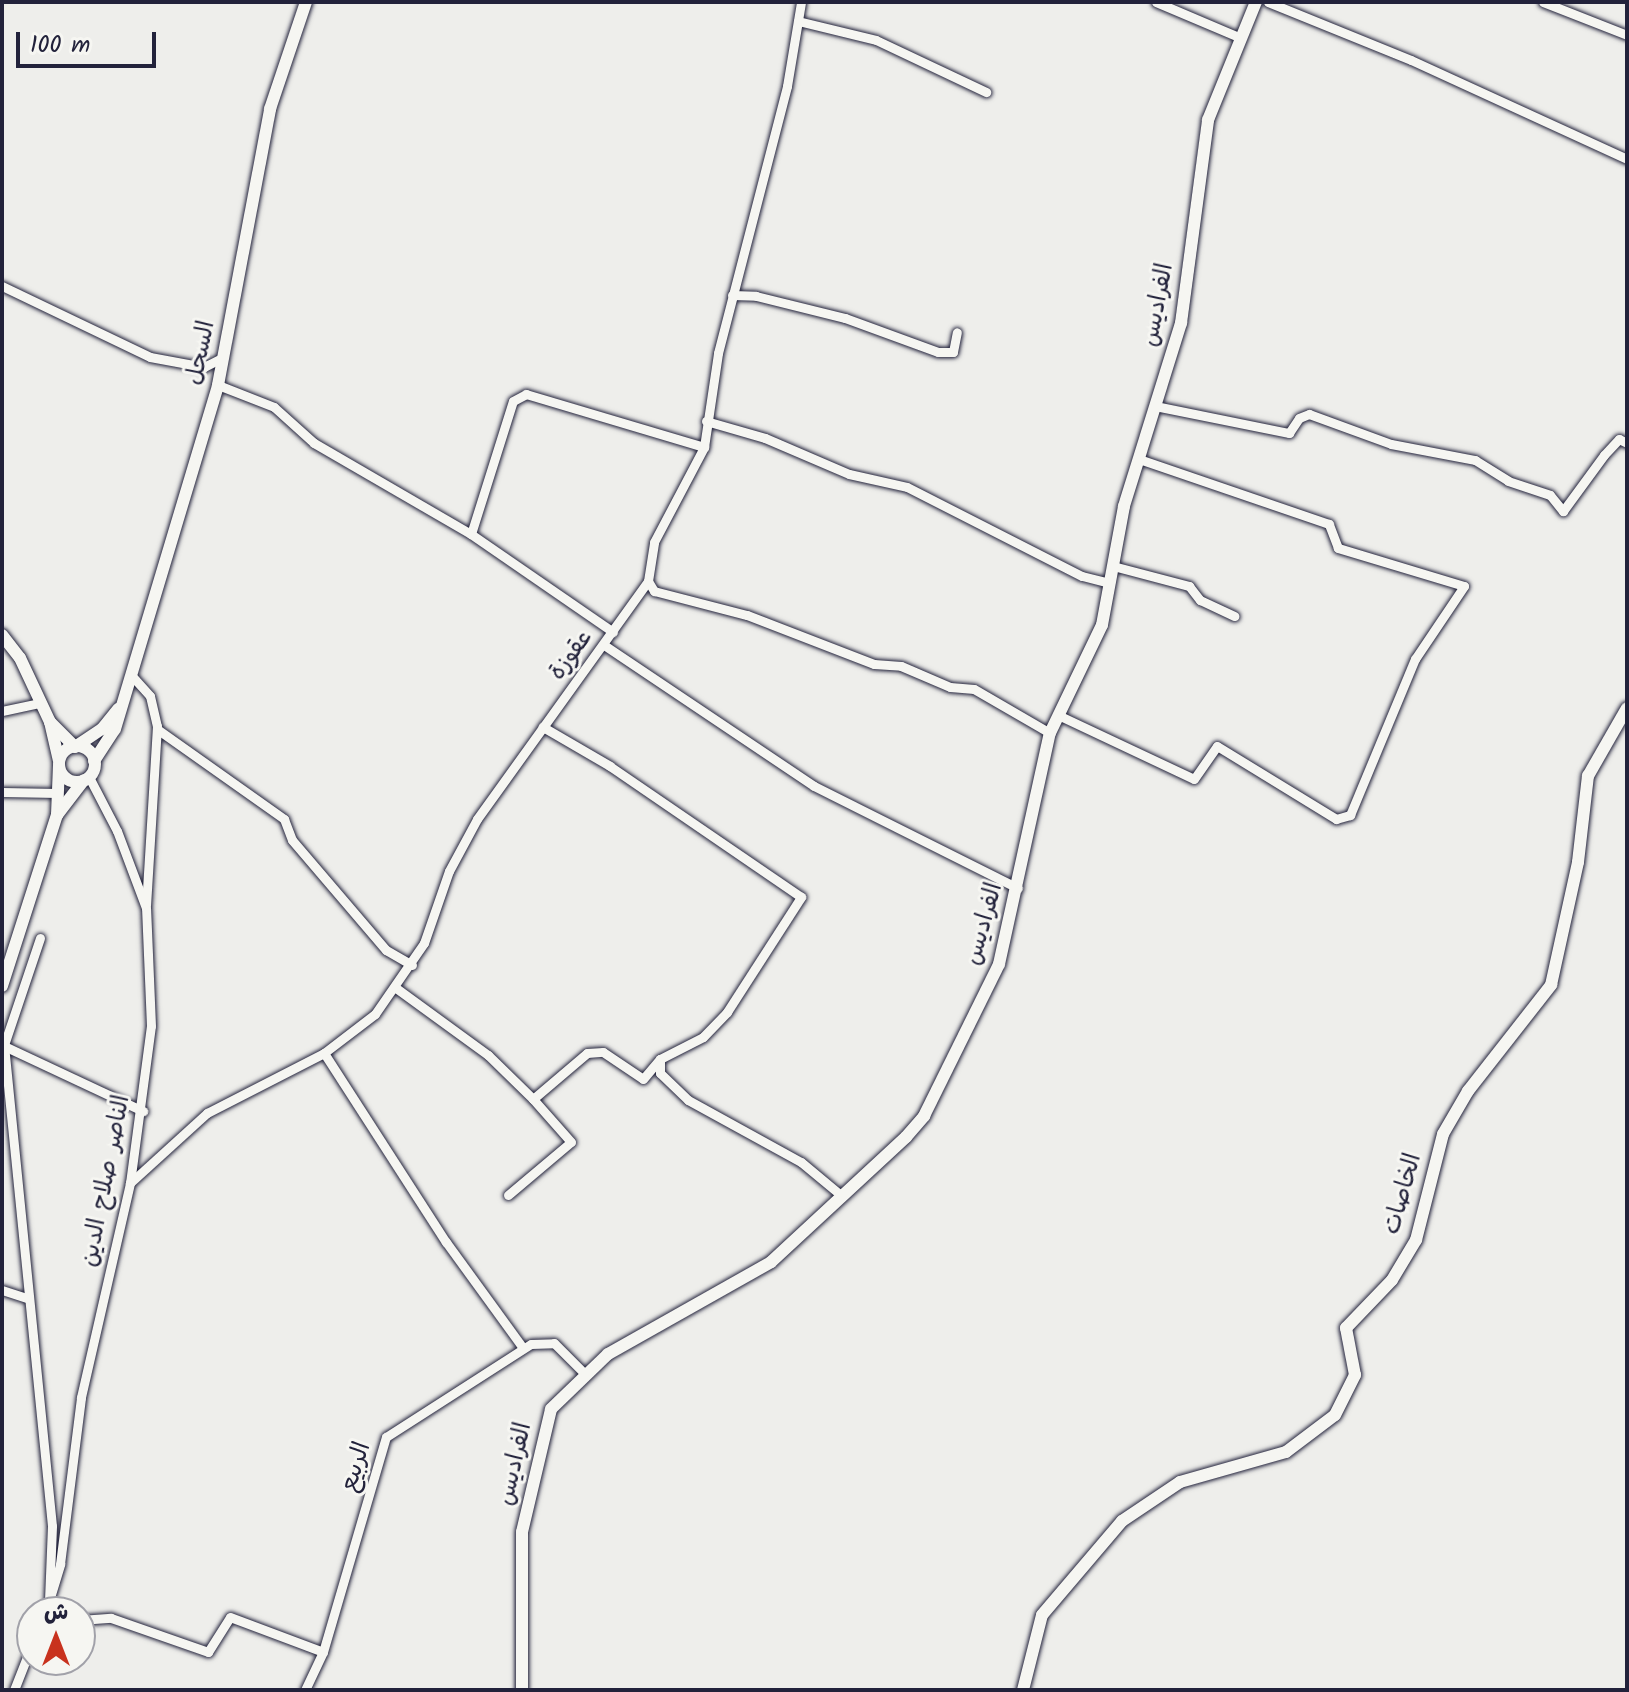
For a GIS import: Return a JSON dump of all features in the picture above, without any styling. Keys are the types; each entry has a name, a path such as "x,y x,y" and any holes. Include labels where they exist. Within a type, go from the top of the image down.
{"street":[{"name":"السحل","path":"94,761 115,729 218,385 270,109 306,2"},
{"name":"عقوزة","path":"130,1183 207,1113 324,1053 375,1014 412,965 477,819 648,581 654,542 704,447 706,421 732,295 784,98 801,2"},
{"path":"1156,2 1241,38"},
{"name":"الفراديس","path":"522,1690 522,1532 551,1409 608,1354 771,1262 924,1116 999,964 1018,888 1034,789 1050,733 1102,625 1139,459 1181,323 1208,120 1256,2"},
{"path":"1268,2 1425,66 1627,159"},
{"path":"1543,2 1627,35"},
{"path":"798,21 876,40 986,92"},
{"path":"2,286 150,357 204,367 224,357"},
{"path":"732,295 756,296 845,318 938,352 953,352 957,332"},
{"path":"218,385 274,407 314,443 471,534 613,632"},
{"path":"471,534 518,396 704,447"},
{"path":"1155,406 1289,433 1309,414 1391,444 1475,460 1508,481 1550,495 1563,511 1619,439 1627,443"},
{"path":"706,421 765,438 849,474 907,487 1082,576 1110,583"},
{"path":"1058,715 1194,779 1217,746 1336,819 1350,815 1415,659 1464,586 1338,548 1329,524 1139,459"},
{"path":"1113,566 1189,586 1200,600 1234,616"},
{"path":"648,581 654,591 747,615 874,664 901,666 950,687 974,689 1050,733"},
{"path":"2,635 50,722 59,763 57,815 3,979"},
{"path":"604,645 814,786 1018,888"},
{"path":"132,676 150,696 157,729 146,908"},
{"path":"2,711 41,703"},
{"path":"59,763 75,747 102,729 119,708"},
{"name":"الخاصات","path":"1023,1690 1042,1615 1122,1521 1180,1482 1286,1452 1335,1415 1355,1375 1346,1328 1392,1280 1416,1240 1443,1134 1468,1091 1551,985 1578,862 1588,776 1627,708"},
{"path":"50,722 75,747 88,751 94,761 86,778 57,815"},
{"path":"533,1099 587,1053 603,1052 643,1079 660,1059 703,1037 727,1012 801,897 610,766 543,727"},
{"path":"157,729 284,819 292,840 386,950 412,965"},
{"path":"59,763 68,780 86,778"},
{"name":"الناصر صلاح الدين","path":"50,1596 60,1564 81,1397 130,1183 143,1111 151,1026 146,908 123,845 86,778"},
{"path":"2,792 58,793"},
{"path":"40,938 3,1045 26,1298 52,1526 49,1596"},
{"path":"396,988 488,1055 571,1142 508,1195"},
{"path":"3,1045 143,1111"},
{"path":"324,1053 420,1205 523,1348 554,1343 585,1374"},
{"path":"660,1059 660,1073 688,1100 801,1162 842,1196"},
{"path":"2,1290 26,1298"},
{"name":"الربيع","path":"305,1690 323,1652 386,1437 523,1348"},
{"path":"96,1619 111,1618 208,1652 230,1617 323,1652"}]}
